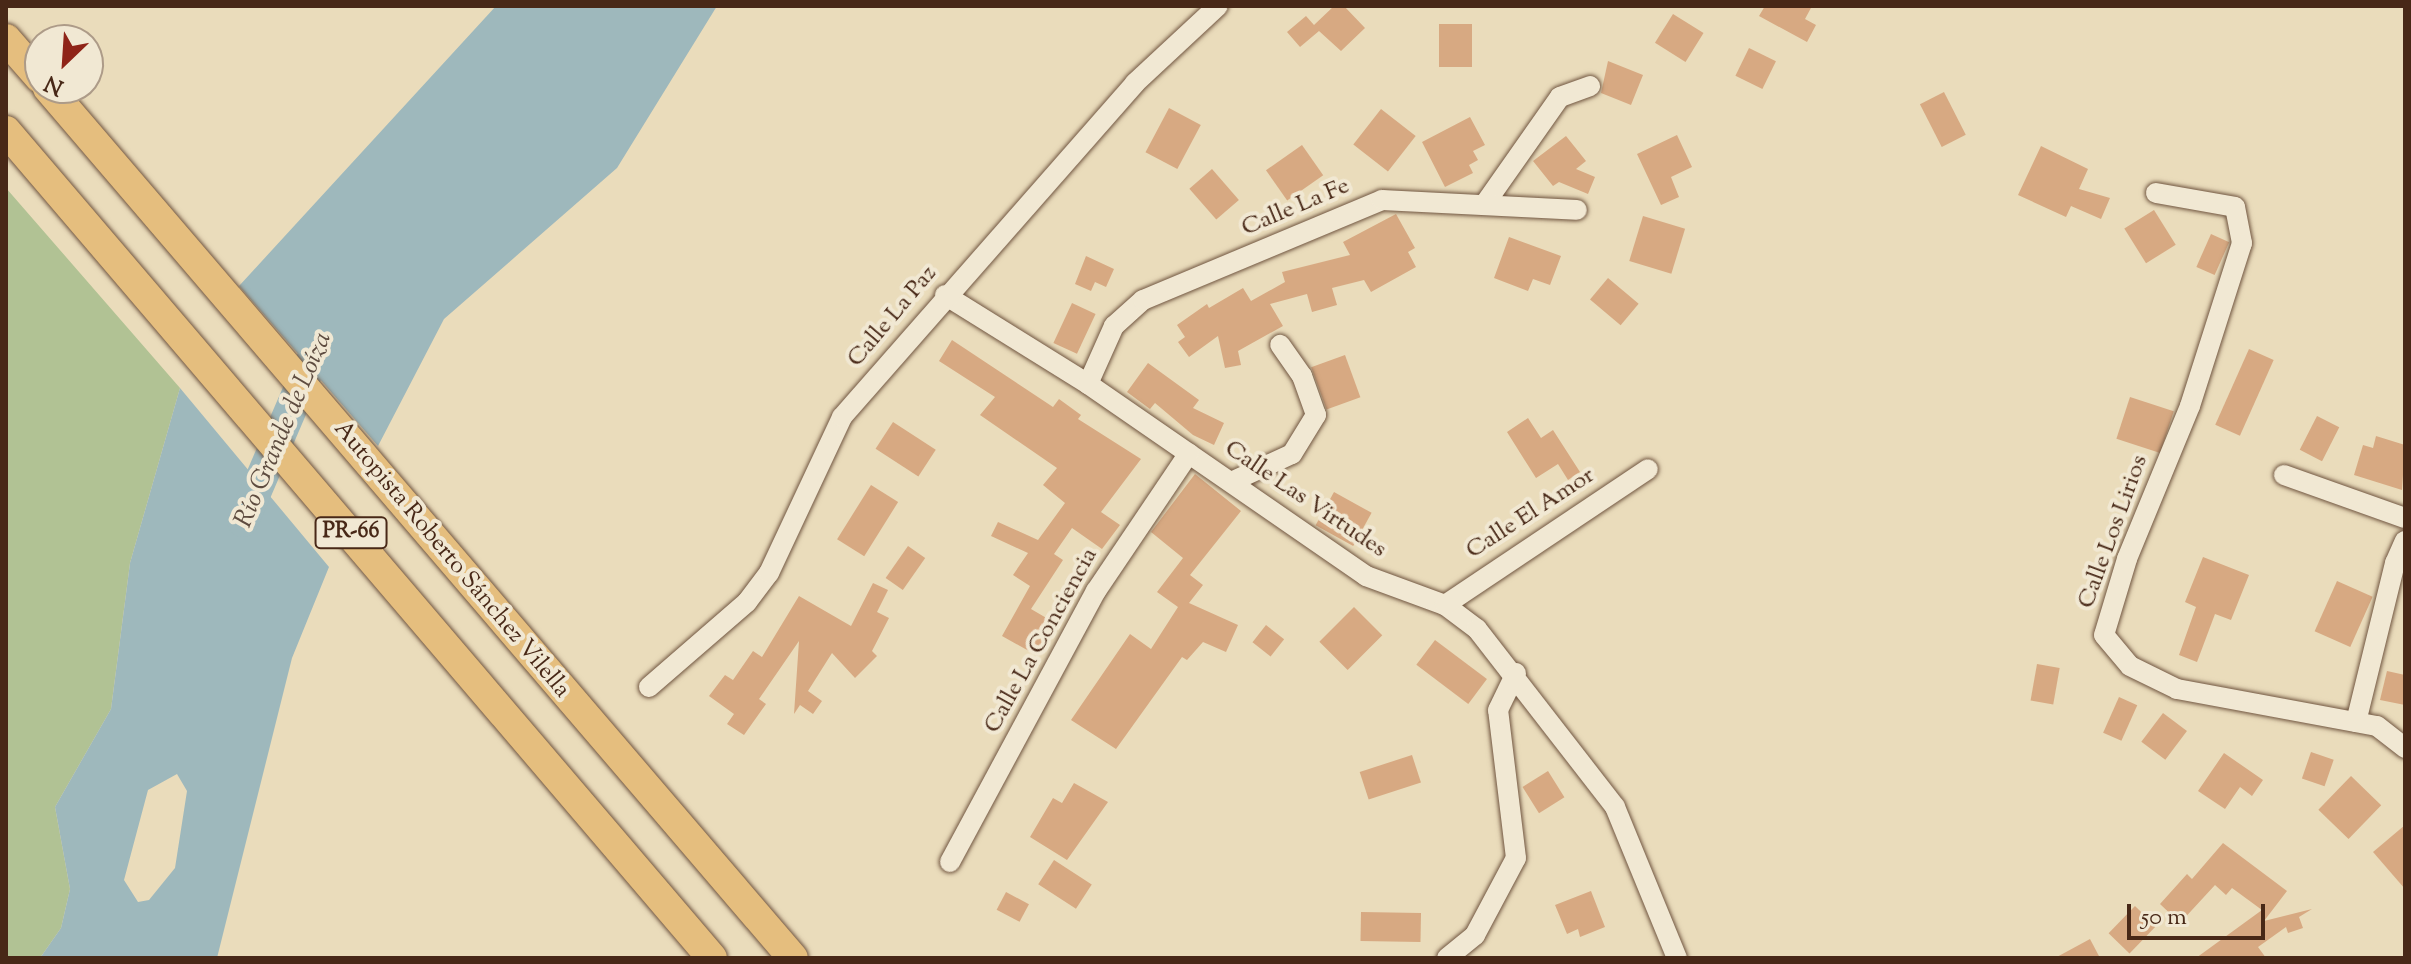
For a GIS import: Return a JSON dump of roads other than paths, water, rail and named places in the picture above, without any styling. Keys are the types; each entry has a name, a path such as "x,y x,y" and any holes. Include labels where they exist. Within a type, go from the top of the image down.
{"highway":[{"name":"Autopista Roberto Sánchez Vilella","path":"6,39 24,60"},
{"name":"Autopista Roberto Sánchez Vilella","path":"62,104 793,958"},
{"name":"PR-66","path":"15,142 712,958"}],"street":[{"name":"Calle La Paz","path":"649,687 747,602 769,573 842,417 945,295 1135,83 1218,6"},
{"path":"1484,205 1560,97 1590,86"},
{"name":"Calle Los Lirios","path":"2156,193 2235,207 2242,243 2190,406 2127,559 2104,635 2130,666 2177,689 2377,726 2405,748"},
{"name":"Calle La Fe","path":"1088,384 1114,326 1143,300 1382,200 1577,210"},
{"name":"Calle Las Virtudes","path":"945,295 1088,384 1366,576 1445,605 1477,629 1516,673 1615,807 1677,958"},
{"path":"1231,482 1292,454 1316,415 1302,376 1280,345"},
{"name":"Calle La Conciencia","path":"950,862 1096,591 1189,453"},
{"name":"Calle El Amor","path":"1445,605 1648,469"},
{"path":"2284,475 2405,518"},
{"path":"2356,722 2395,563 2405,541"},
{"path":"1447,958 1475,935 1516,858 1498,710 1516,673"}],"water":[{"path":"496,6 717,6 617,168 444,319 378,446 239,286"},
{"path":"180,388 329,567 292,658 217,958 40,958 61,928 70,889 55,807 111,709 130,563","holes":["177,774 187,791 175,868 149,900 138,902 124,880 148,790"]}],"waterway":[{"name":"Río Grande de Loíza","path":"243,521 311,362"}]}
